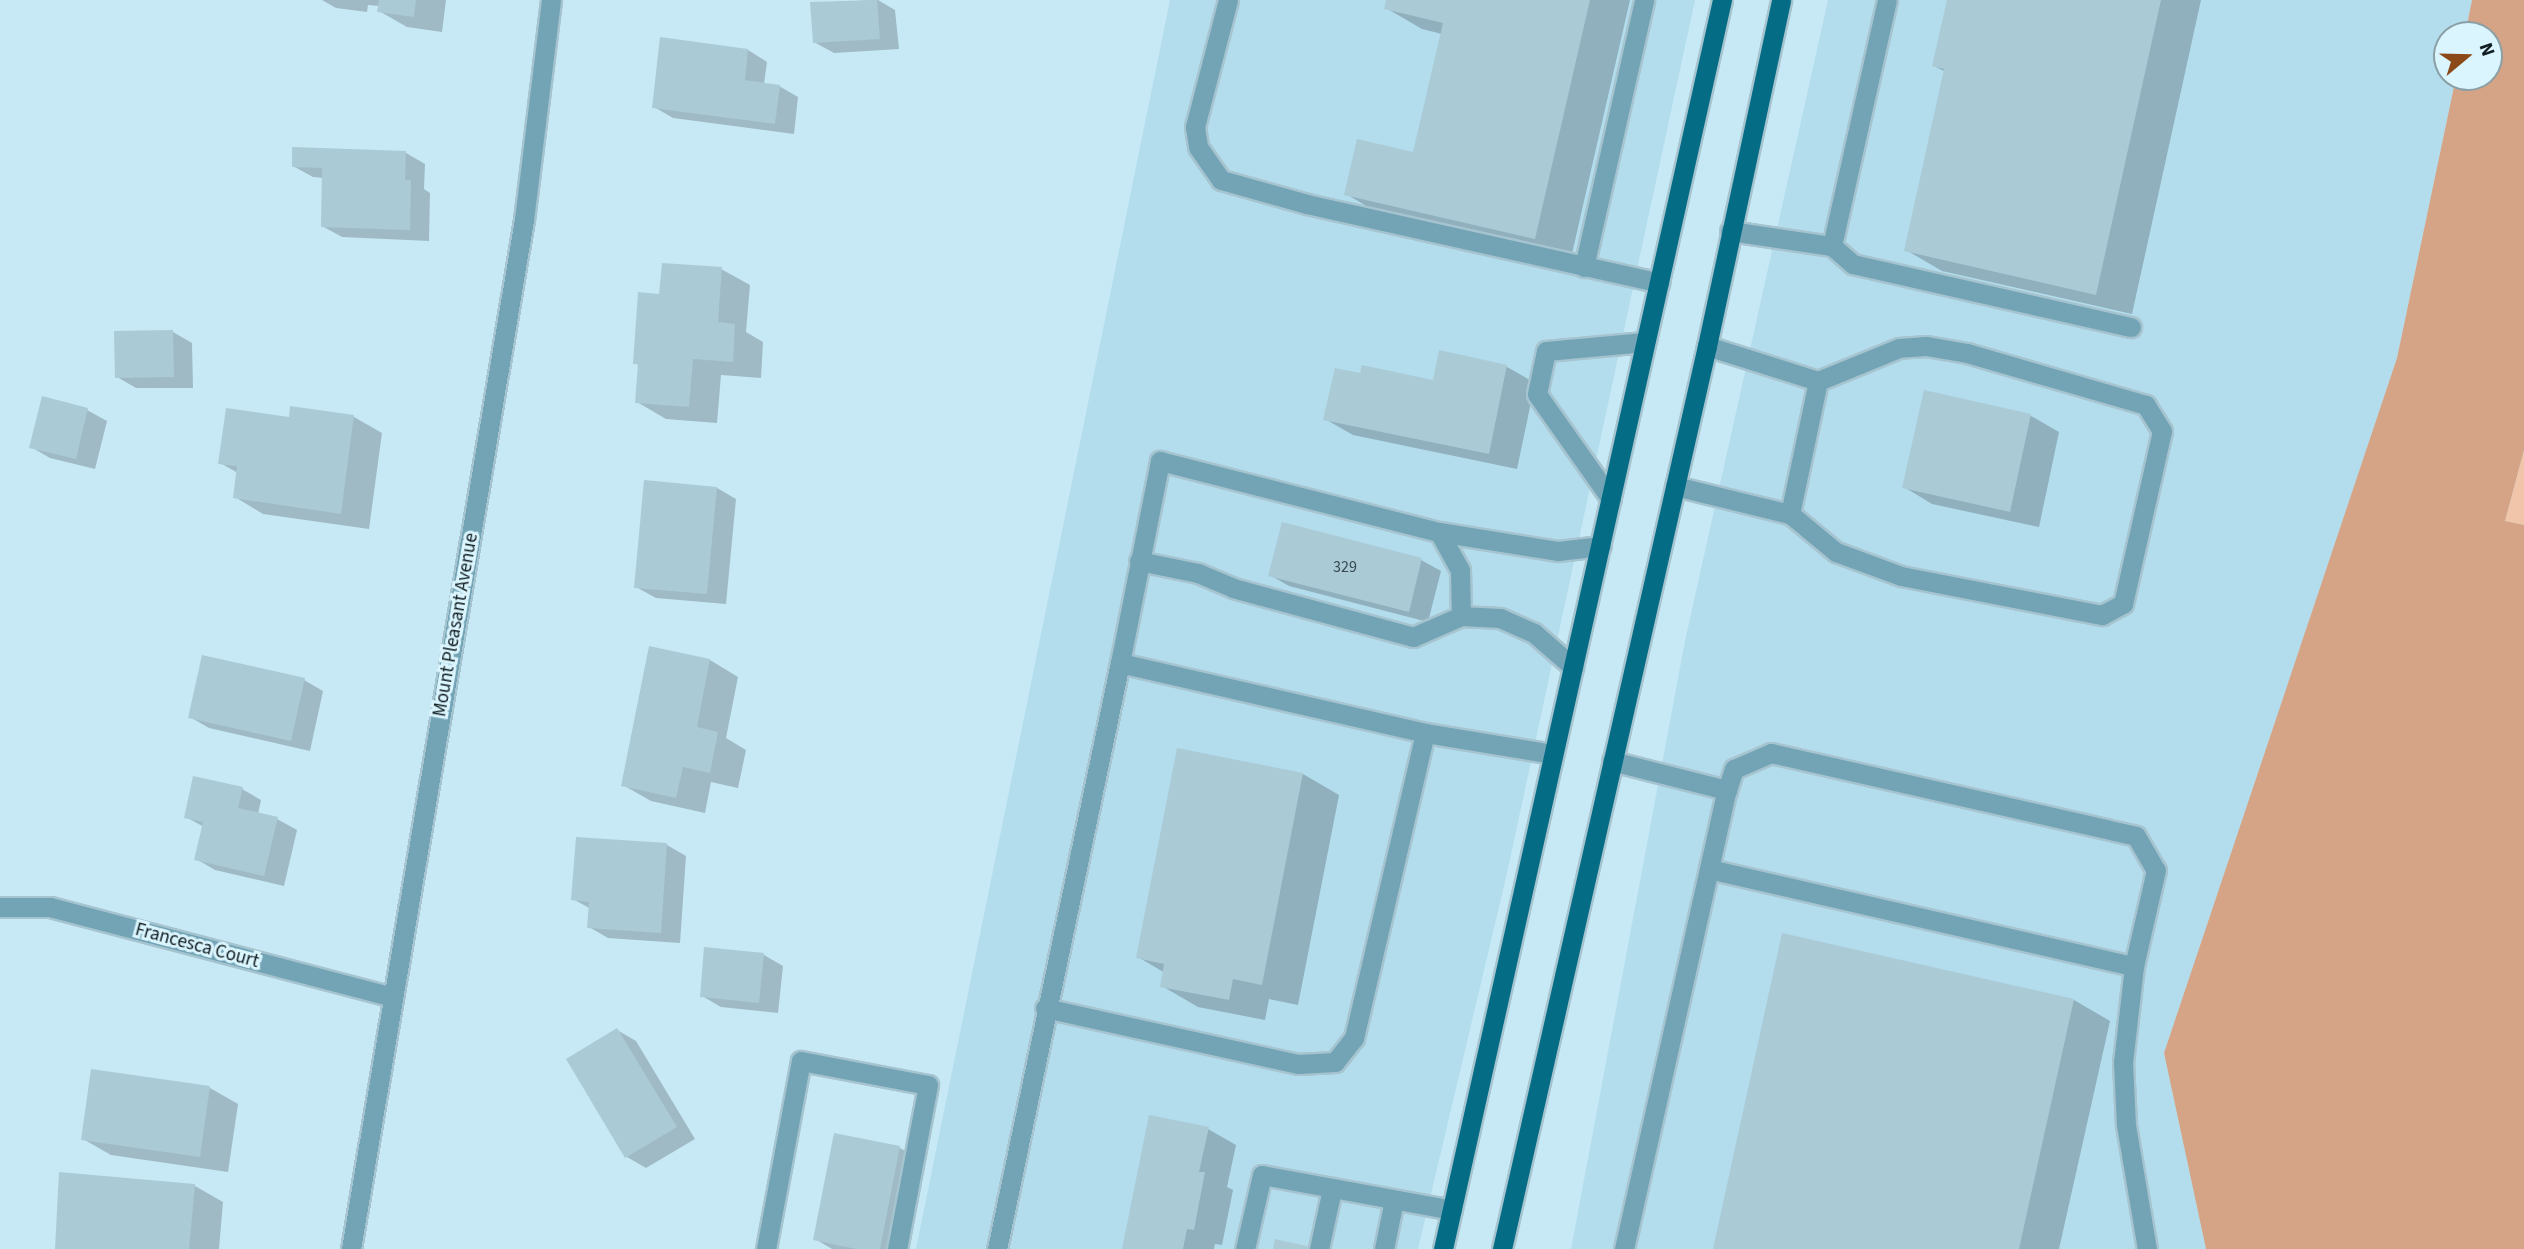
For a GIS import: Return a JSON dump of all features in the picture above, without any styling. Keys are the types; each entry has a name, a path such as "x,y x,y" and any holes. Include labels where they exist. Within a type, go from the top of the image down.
{"main road":[{"path":"1443,1249 1722,0"},
{"path":"1502,1249 1707,346 1781,0"}],"street":[{"name":"Mount Pleasant Avenue","path":"351,1249 524,220 551,0"},
{"path":"1228,0 1195,127 1198,147 1221,180 1307,204 1659,283"},
{"path":"1584,267 1644,0"},
{"path":"1832,246 1887,0"},
{"path":"1730,231 1832,246 1853,264 2131,327"},
{"path":"1611,499 1537,394 1546,351 1645,342"},
{"path":"1675,486 1790,514 1836,552 1901,576 2102,615 2123,604 2162,431 2146,405 1967,353 1926,346 1899,348 1818,381 1707,346"},
{"path":"1790,514 1818,381"},
{"path":"997,1249 1160,461 1439,532 1558,551 1601,546"},
{"path":"1439,532 1460,569 1461,616"},
{"path":"1139,561 1198,573 1233,588 1413,637 1461,616 1500,618 1534,633 1573,667"},
{"path":"1120,663 1425,733 1553,754"},
{"path":"1045,1009 1298,1064 1335,1062 1354,1038 1425,733"},
{"path":"1624,1249 1727,790 1734,769 1771,753 2136,836 2156,870 2134,966 2123,1062 2125,1100 2147,1249"},
{"path":"1612,761 1727,790"},
{"path":"1709,869 2134,966"},
{"name":"Francesca Court","path":"0,907 50,907 393,997"},
{"path":"766,1249 801,1061 928,1085 897,1249"},
{"path":"1245,1249 1262,1175 1452,1210"},
{"path":"1318,1249 1332,1189"},
{"path":"1384,1249 1394,1200"}],"shaded area":[{"path":"1170,0 1695,0 1507,873 1418,1249 916,1249"},
{"path":"1828,0 2472,0 2468,21 2433,21 2433,91 2453,91 2397,358 2164,1053 2206,1249 1571,1249 1685,641"},
{"path":"2472,0 2524,0 2524,450 2505,521 2524,525 2524,1249 2206,1249 2164,1053 2397,358 2453,91 2503,91 2503,21 2468,21"},
{"path":"2524,450 2524,525 2505,521"}],"building":[{"path":"379,0 416,0 414,17 377,12"},
{"path":"877,0 880,39 813,43 810,2"},
{"path":"1386,0 1590,0 1535,239 1344,195 1357,139 1413,152 1443,23 1384,9"},
{"path":"1947,0 2161,0 2096,295 1904,251 1944,69 1932,66"},
{"path":"660,37 748,49 745,80 780,85 775,124 652,108"},
{"path":"292,147 406,151 405,180 411,180 410,230 321,227 322,168 292,167"},
{"path":"662,263 722,267 718,322 735,324 733,362 693,359 689,407 635,403 638,364 633,364 638,292 659,294"},
{"path":"173,330 174,377 115,378 114,331"},
{"path":"1439,350 1507,365 1489,454 1323,420 1335,368 1360,373 1362,365 1433,380"},
{"path":"1924,390 2031,414 2010,512 1902,488"},
{"path":"42,396 88,408 76,459 29,448"},
{"path":"290,406 354,415 341,514 233,498 237,466 218,464 226,408 289,417"},
{"path":"644,480 717,487 707,594 634,588"},
{"path":"1282,522 1422,558 1409,612 1268,576"},
{"path":"649,646 710,659 697,727 718,732 710,773 683,767 676,798 621,786"},
{"path":"202,655 305,678 291,741 188,718"},
{"path":"1177,748 1303,773 1262,985 1233,979 1229,1000 1160,987 1164,964 1136,958"},
{"path":"193,776 243,787 238,808 278,817 264,876 194,860 203,822 184,818"},
{"path":"576,837 667,843 661,933 587,928 589,902 571,900"},
{"path":"1782,933 2074,999 2019,1249 1713,1249"},
{"path":"704,947 764,953 759,1003 700,997"},
{"path":"617,1028 677,1127 625,1158 566,1059"},
{"path":"91,1069 210,1086 200,1157 81,1140"},
{"path":"1149,1115 1209,1127 1199,1172 1205,1172 1194,1230 1187,1229 1183,1249 1122,1249"},
{"path":"834,1133 900,1146 880,1249 856,1249 813,1240"},
{"path":"59,1172 195,1184 189,1249 55,1249"},
{"path":"1275,1239 1315,1248 1315,1249 1273,1249"}]}
